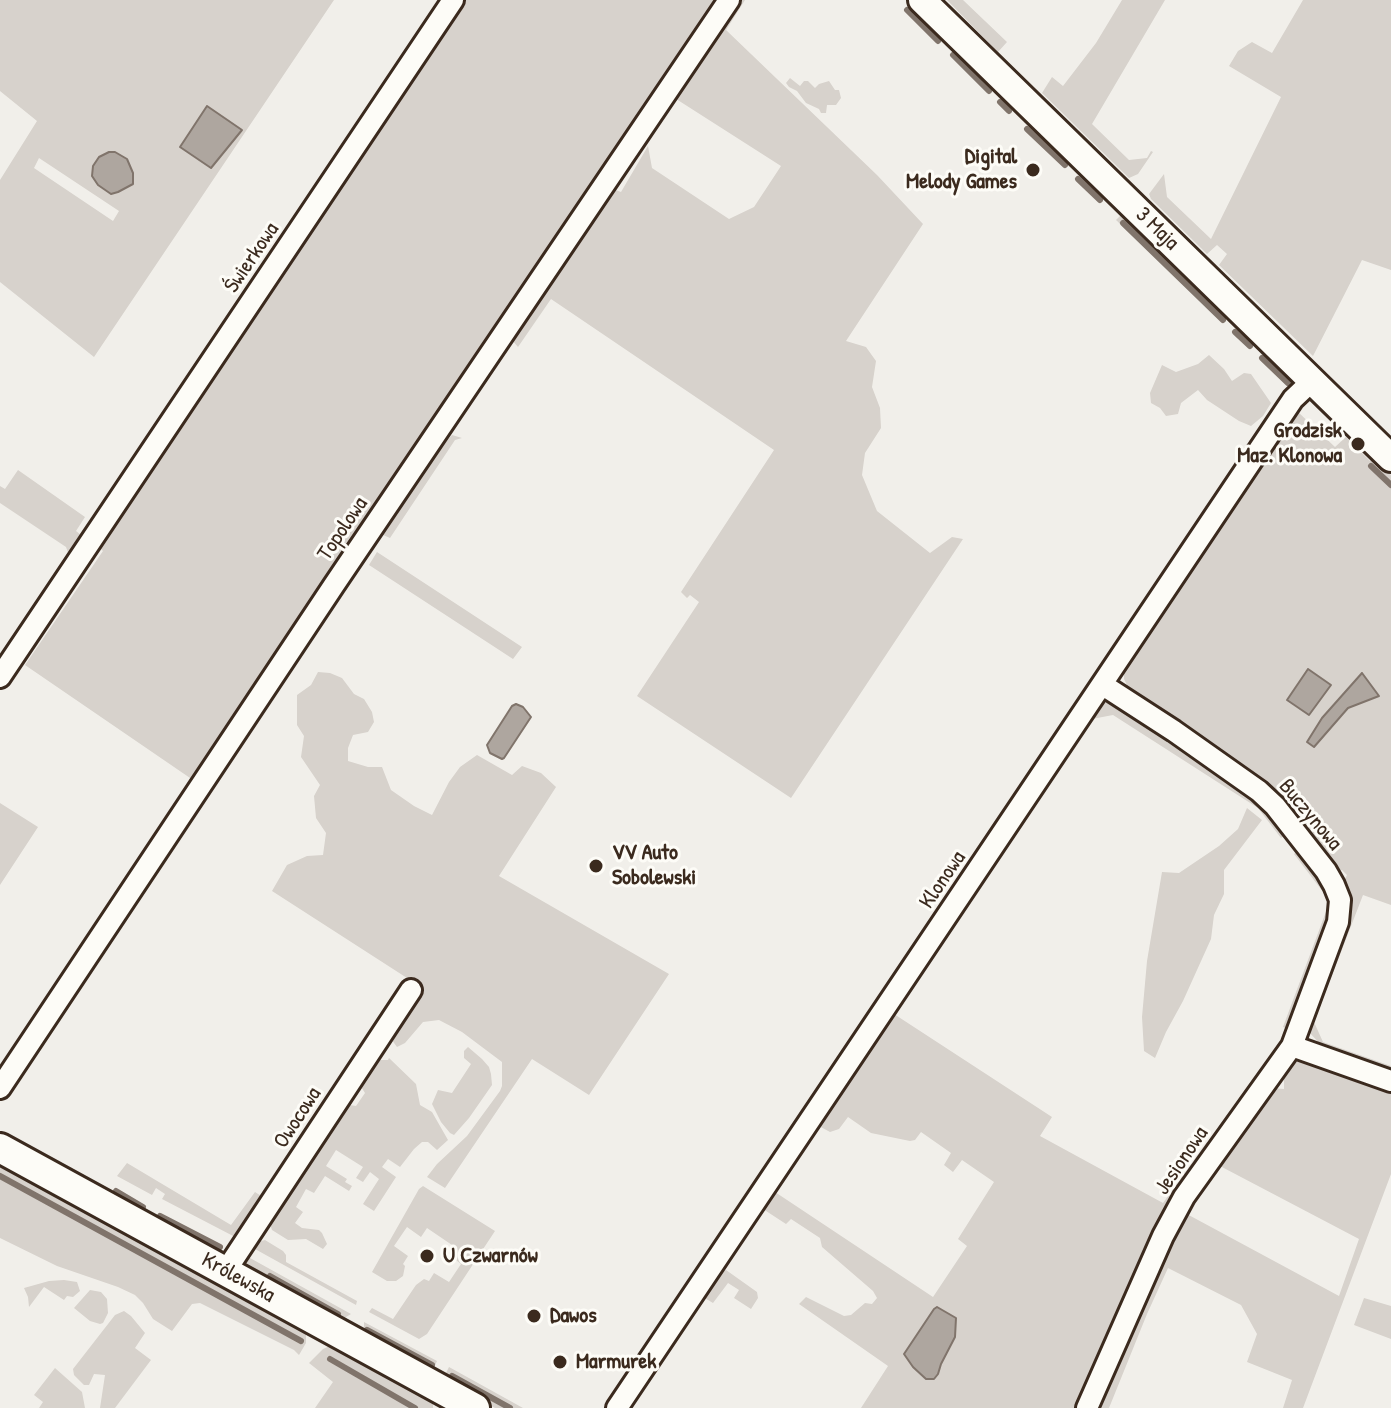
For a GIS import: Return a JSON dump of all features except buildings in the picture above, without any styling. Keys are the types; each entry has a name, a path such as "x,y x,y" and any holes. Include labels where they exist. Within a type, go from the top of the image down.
{"main road":[{"name":"Królewska","path":"0,1148 475,1408"}],"street":[{"name":"Świerkowa","path":"0,677 453,0"},
{"name":"Topolowa","path":"0,1088 334,585 729,0"},
{"name":"3 Maja","path":"922,0 1391,458"},
{"name":"Klonowa","path":"617,1408 1293,399 1312,381"},
{"name":"Buczynowa","path":"1103,685 1259,791 1275,806 1334,885 1340,900 1338,922 1292,1046"},
{"name":"Owocowa","path":"225,1272 411,990"},
{"path":"1292,1046 1391,1081"},
{"name":"Jesionowa","path":"1087,1408 1163,1236 1184,1197 1292,1046"}],"shaded area":[{"path":"0,0 334,0 94,357 0,282 0,180 37,121 0,91","holes":["39,158 119,211 113,221 34,168"]},
{"path":"462,0 717,0 193,780 25,665 103,551 98,546"},
{"path":"737,0 745,0 726,30 877,175 923,224 846,341 866,347 876,361 872,387 880,408 881,428 865,453 862,475 877,511 930,553 952,537 963,539 791,798 637,696 699,602 681,592 774,450 551,299 518,347 512,340 613,189 621,192 648,146 652,168 729,219 754,207 781,166 673,97"},
{"path":"947,0 963,0 1007,42 998,52"},
{"path":"1122,0 1165,0 1092,124 1129,160 1147,158 1153,152 1138,174 1129,178 1042,93 1052,77 1063,86 1096,43"},
{"path":"1303,0 1391,0 1391,270 1362,260 1313,356 1219,265 1227,254 1217,245 1207,254 1149,194 1164,174 1167,197 1211,239 1281,97 1229,66 1238,51 1252,42 1272,53"},
{"path":"790,78 800,86 808,81 815,88 829,81 835,90 839,90 841,98 836,105 827,105 826,113 821,113 789,87 786,83"},
{"path":"207,106 242,130 211,168 180,147"},
{"path":"109,152 127,159 133,173 133,184 111,194 98,185 92,176 93,166 99,157"},
{"path":"1127,216 1226,312 1223,323 1116,220"},
{"path":"1209,355 1232,381 1244,373 1251,374 1271,403 1263,416 1251,426 1207,400 1198,390 1181,403 1178,414 1166,416 1151,403 1150,393 1162,365 1176,372 1198,364"},
{"path":"1297,411 1335,447 1346,437 1370,461 1373,458 1391,475 1391,905 1363,895 1314,1022 1323,1042 1391,1066 1391,1070 1323,1047 1308,1031 1342,885 1347,875 1342,870 1336,872 1129,689 1124,679 1124,669"},
{"path":"452,435 462,438 455,440 390,538 381,534 359,570 356,566 428,463"},
{"path":"18,470 85,517 76,531 85,538 70,558 66,547 0,503 0,486 5,489"},
{"path":"377,552 522,647 513,659 369,565"},
{"path":"1308,669 1331,685 1309,715 1287,700"},
{"path":"318,672 342,678 354,694 364,699 372,712 374,722 368,732 353,735 348,748 348,761 368,767 382,767 391,790 432,815 460,767 477,755 512,775 522,766 541,773 556,787 499,876 669,974 589,1095 532,1059 445,1188 427,1177 467,1136 500,1091 502,1062 462,1032 439,1020 423,1022 405,1043 397,1047 389,1036 421,987 272,891 287,865 307,856 323,855 326,833 316,818 314,796 320,785 301,757 304,736 297,725 297,695 311,685"},
{"path":"1362,673 1379,696 1348,708 1314,747 1307,742 1322,718"},
{"path":"1103,703 1114,703 1258,799 1287,834 1281,838 1258,808 1113,715 1092,719 1065,760 1061,757 1095,709"},
{"path":"516,704 531,717 502,759 490,753 487,745"},
{"path":"0,803 38,827 0,885"},
{"path":"1247,808 1262,820 1224,870 1224,894 1214,915 1211,939 1155,1058 1144,1051 1142,1017 1147,961 1162,872 1179,873 1219,846 1238,829"},
{"path":"1300,849 1328,884 1332,915 1289,1030 1283,1027 1330,901 1294,854"},
{"path":"894,1014 1052,1117 1040,1136 1163,1203 1207,1142 1212,1145 1077,1408 861,1408 888,1366 799,1304 806,1297 844,1316 851,1315 865,1303 872,1304 877,1298 873,1291 822,1247 820,1238 791,1219 786,1224 763,1209 775,1192 933,1297 967,1246 958,1239 994,1182 962,1160 953,1172 944,1165 951,1153 921,1132 910,1141 871,1133 848,1117 839,1129 830,1132 819,1126 818,1123 849,1076 851,1078"},
{"path":"468,1047 489,1067 492,1085 454,1135 441,1122 432,1104 438,1090 452,1093 471,1064 464,1058"},
{"path":"1297,1057 1391,1087 1391,1174 1303,1408 1283,1408 1292,1380 1247,1362 1257,1334 1241,1305 1168,1268 1109,1408 1097,1408 1185,1213 1339,1296 1359,1239 1220,1166 1197,1196 1192,1194 1270,1088 1284,1089 1284,1079 1280,1076"},
{"path":"389,1058 416,1084 420,1105 432,1112 448,1140 437,1150 428,1142 422,1142 400,1167 388,1159 382,1167 396,1177 374,1211 363,1204 379,1179 370,1172 363,1182 356,1178 363,1167 336,1150 326,1166 347,1179 345,1182 352,1186 349,1191 325,1176 314,1193 306,1189 296,1207 303,1212 295,1223 302,1228 319,1230 327,1244 323,1249 306,1239 288,1240 272,1230 268,1218 343,1104 356,1106 365,1093 358,1082 373,1060"},
{"path":"127,1163 231,1225 255,1192 266,1199 237,1238 162,1199 165,1194 156,1188 152,1195 117,1176"},
{"path":"0,1166 278,1309 306,1331 306,1343 299,1355 200,1303 192,1304 172,1331 153,1319 135,1295 57,1266 0,1238"},
{"path":"423,1186 495,1231 427,1334 419,1339 369,1312 372,1308 393,1319 416,1285 424,1279 429,1281 434,1273 449,1282 461,1264 447,1253 452,1245 427,1228 421,1237 407,1227 394,1246 408,1256 403,1264 403,1276 396,1281 387,1281 372,1272"},
{"path":"265,1240 283,1251 286,1262 357,1301 356,1305 251,1244"},
{"path":"241,1253 351,1314 341,1320 239,1268"},
{"path":"726,1270 757,1292 758,1298 751,1309 734,1298 739,1290 728,1283 713,1303 703,1297 721,1272"},
{"path":"64,1280 77,1282 80,1291 64,1300 44,1287 29,1307 24,1288"},
{"path":"90,1290 101,1292 107,1299 108,1313 103,1323 90,1321 74,1308"},
{"path":"1364,1298 1391,1306 1391,1339 1354,1325"},
{"path":"937,1307 956,1318 955,1337 938,1374 934,1379 926,1379 904,1354"},
{"path":"124,1311 145,1333 135,1348 151,1360 115,1408 100,1408 105,1375 94,1374 89,1385 84,1385 74,1375 73,1369 115,1315"},
{"path":"364,1322 437,1361 433,1370 364,1332"},
{"path":"332,1345 433,1398 433,1408 315,1408 333,1382 309,1363"},
{"path":"449,1367 523,1408 495,1408 447,1382 445,1375"},
{"path":"55,1368 82,1392 85,1408 39,1408 43,1402 34,1395"}],"waterway":[{"path":"907,10 938,41"},
{"path":"953,55 989,91"},
{"path":"1000,102 1009,111"},
{"path":"1027,129 1065,165"},
{"path":"1078,179 1100,200"},
{"path":"1123,223 1223,320"},
{"path":"1235,332 1250,346"},
{"path":"1262,358 1288,383"},
{"path":"1371,466 1391,485"},
{"path":"0,1176 301,1341"},
{"path":"116,1191 143,1207"},
{"path":"160,1216 220,1247"},
{"path":"270,1276 338,1314"},
{"path":"367,1330 432,1365"},
{"path":"330,1359 415,1408"},
{"path":"452,1376 510,1408"}],"place":[{"name":"Digital Melody Games","path":"1033,170"},
{"name":"Grodzisk Maz. Klonowa","path":"1358,444"},
{"name":"VV Auto Sobolewski","path":"596,866"},
{"name":"U Czwarnów","path":"427,1256"},
{"name":"Dawos","path":"534,1316"},
{"name":"Marmurek","path":"560,1362"}]}
